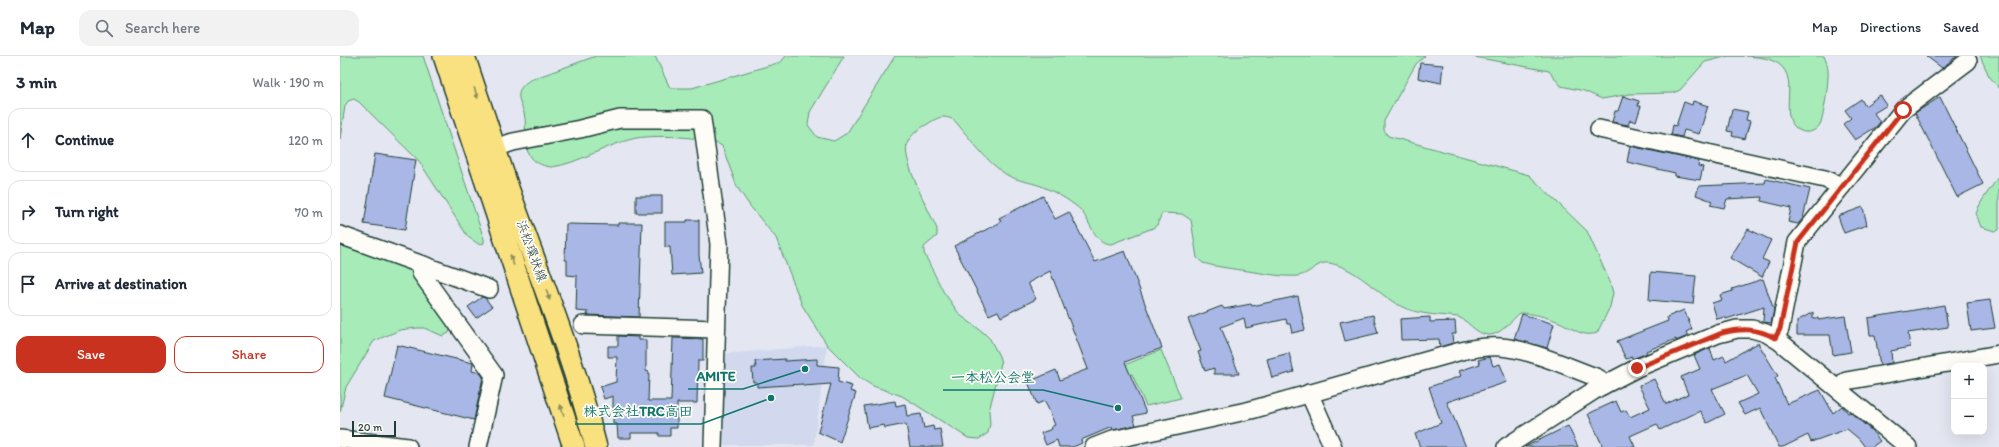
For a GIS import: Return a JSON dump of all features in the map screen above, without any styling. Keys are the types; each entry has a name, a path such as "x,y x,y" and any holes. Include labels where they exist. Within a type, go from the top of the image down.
{"main road":[{"name":"浜松環状線","path":"444,56 574,447"},
{"name":"浜松環状線","path":"464,56 544,285 589,419 596,447"}],"street":[{"path":"1775,338 1780,329 1798,242 1903,110 1968,61"},
{"path":"495,148 513,142 580,129 620,119 702,119 719,244 713,447"},
{"path":"1598,129 1825,179 1842,186"},
{"path":"340,235 490,289"},
{"path":"424,265 421,273 494,375 478,447"},
{"path":"583,325 716,329"},
{"path":"1506,447 1602,386 1637,368 1722,333 1737,329 1752,329 1766,333 1775,338 1908,447"},
{"path":"1094,447 1112,440 1250,410 1461,351 1481,347 1501,347 1521,350 1598,378 1602,386"},
{"path":"1839,390 1846,381 1999,354"},
{"path":"1309,393 1333,447"},
{"path":"340,439 408,447"}],"shaded area":[{"path":"827,345 814,445 723,445 720,442 722,354"}],"green space":[{"path":"340,56 423,56 484,239 484,243 480,245 468,237 419,161 359,102 354,99 348,101 345,106 340,139"},
{"path":"596,56 655,56 670,88 692,88 781,62 786,56 844,56 810,112 808,125 817,137 834,141 847,133 895,56 1425,56 1416,64 1384,121 1384,130 1388,136 1529,175 1587,231 1610,282 1613,293 1610,307 1597,333 1581,333 1562,323 1534,314 1520,313 1500,331 1489,335 1483,334 1476,330 1458,317 1426,314 1407,309 1388,298 1351,271 1329,263 1321,264 1302,275 1292,276 1228,268 1203,263 1197,258 1191,220 1182,214 1162,213 1157,225 1153,228 1111,244 1105,243 1095,234 1081,210 1072,203 1041,186 1015,179 999,170 985,157 954,120 943,117 933,120 918,130 912,135 907,144 908,162 912,174 937,229 937,236 924,247 924,253 943,291 960,315 990,339 1001,363 989,411 990,424 988,433 979,439 968,438 902,396 873,386 860,378 827,345 802,305 776,238 750,206 737,187 722,146 692,138 665,136 641,137 612,145 562,165 552,167 546,166 533,159 526,147 525,119 519,99 519,91 530,80"},
{"path":"1469,56 1729,56 1705,62 1680,90 1673,93 1630,94 1602,99 1584,91 1561,86 1549,71"},
{"path":"1746,56 1824,56 1828,67 1828,81 1822,118 1820,125 1815,130 1805,132 1799,130 1792,124 1788,105 1789,85 1787,75 1782,67 1767,59"},
{"path":"1980,56 1999,56 1999,88 1989,76"},
{"path":"1999,175 1999,230 1995,231 1981,227 1976,214 1981,203"},
{"path":"340,241 409,267 450,327 449,333 443,336 424,328 417,328 400,330 374,341 346,387 340,412"},
{"path":"1161,350 1181,398 1146,406 1132,374 1124,377 1120,367"}],"building":[{"path":"1926,56 1957,56 1942,68"},
{"path":"1420,63 1443,65 1441,83 1418,78"},
{"path":"1880,95 1887,105 1874,113 1880,122 1876,127 1855,140 1843,124 1851,118 1845,110 1861,99 1865,106"},
{"path":"1623,96 1639,101 1638,106 1641,106 1636,122 1630,120 1628,125 1612,122 1615,111 1618,111"},
{"path":"1940,97 1983,184 1957,197 1915,113"},
{"path":"1693,101 1708,106 1699,134 1684,130 1682,137 1671,135 1673,125 1676,126 1684,102 1692,105"},
{"path":"1732,109 1748,112 1746,120 1750,121 1745,139 1732,136 1733,132 1727,131"},
{"path":"1630,146 1699,161 1698,166 1703,167 1700,180 1675,176 1675,173 1627,162"},
{"path":"375,154 416,160 405,230 364,224"},
{"path":"1766,179 1810,189 1803,218 1798,224 1788,222 1791,208 1761,201 1762,197 1727,199 1724,208 1710,205 1712,201 1696,195 1699,186 1765,183"},
{"path":"636,196 662,196 662,213 636,213"},
{"path":"1043,196 1055,219 1069,212 1095,262 1125,251 1162,348 1125,362 1146,413 1133,416 1136,425 1113,430 1112,427 1081,440 1082,443 1073,447 1059,447 1057,440 1046,445 1041,433 1052,429 1051,427 1055,425 1045,401 1037,404 1028,382 1056,370 1060,380 1088,369 1050,271 1028,283 1036,299 1001,317 998,311 989,315 954,246 1001,222 999,218"},
{"path":"1863,207 1867,225 1844,233 1838,216"},
{"path":"687,220 699,220 699,255 701,273 672,275 670,247 665,247 665,222 687,222"},
{"path":"618,223 642,223 639,317 587,315 588,312 576,311 577,276 567,275 567,260 565,260 566,224 618,225"},
{"path":"1748,229 1771,240 1762,259 1769,262 1762,277 1730,258"},
{"path":"1651,272 1696,276 1693,304 1649,300"},
{"path":"1763,279 1774,310 1771,323 1763,322 1764,307 1726,319 1725,317 1717,319 1712,303 1722,300 1720,295 1733,291 1732,289"},
{"path":"1298,296 1305,330 1292,333 1290,324 1287,324 1286,319 1246,328 1244,318 1221,327 1239,374 1214,374 1214,368 1205,371 1198,352 1201,351 1188,319 1222,306 1224,309 1251,304 1252,306"},
{"path":"482,297 485,298 492,307 476,318 468,307"},
{"path":"1990,300 1995,328 1971,331 1967,303"},
{"path":"1944,305 1948,327 1908,333 1910,347 1891,351 1892,363 1880,365 1875,335 1870,335 1868,318"},
{"path":"1684,310 1692,329 1686,332 1688,336 1676,341 1676,339 1646,351 1647,353 1633,359 1632,357 1626,359 1617,341 1668,321 1667,317"},
{"path":"1813,312 1813,318 1818,318 1818,320 1845,316 1851,352 1833,355 1830,335 1797,335 1797,321"},
{"path":"1522,314 1554,324 1547,348 1514,339"},
{"path":"1373,315 1378,333 1345,341 1340,322"},
{"path":"1430,317 1430,322 1455,321 1456,334 1452,334 1453,343 1440,347 1439,339 1401,340 1400,319"},
{"path":"618,336 638,337 638,340 646,340 646,371 649,372 648,401 671,401 673,338 703,339 703,361 698,361 697,403 677,403 677,428 670,428 670,436 659,436 659,433 631,433 631,438 618,438 617,424 613,424 613,396 604,399 600,387 616,382 617,357 608,357 608,346 618,346"},
{"path":"1758,343 1778,376 1775,378 1787,404 1820,390 1833,413 1842,406 1848,413 1850,412 1872,431 1880,441 1872,447 1865,447 1859,439 1847,429 1811,442 1808,435 1783,447 1779,447 1760,408 1745,415 1738,403 1758,394 1747,375 1712,389 1725,414 1707,423 1700,411 1660,430 1657,424 1630,436 1635,447 1603,447 1588,414 1616,401 1621,412 1626,410 1630,417 1650,408 1639,386 1654,379 1666,404 1688,394 1681,377 1700,369 1694,355 1710,348 1714,360 1724,356 1726,361"},
{"path":"397,345 473,363 472,371 480,373 483,377 474,420 385,398"},
{"path":"1289,353 1294,372 1272,378 1267,359"},
{"path":"1490,357 1493,366 1500,364 1507,382 1447,402 1466,447 1420,447 1415,434 1441,423 1429,387 1461,376 1459,371 1480,364 1478,360"},
{"path":"785,359 785,361 817,359 817,365 839,367 838,382 852,386 850,391 856,393 840,442 818,432 831,384 757,387 757,382 753,382 752,368 756,368 755,361"},
{"path":"895,401 896,406 905,404 907,416 921,414 924,428 933,426 934,430 940,429 943,447 910,447 906,424 885,428 884,425 868,428 864,406"},
{"path":"1568,426 1578,447 1525,447"}],"place":[{"name":"AMITE","path":"805,369"},
{"name":"株式会社TRC高田","path":"771,398"},
{"name":"一本松公会堂","path":"1118,408"}],"route":[{"path":"1637,368 1722,333 1737,329 1752,329 1766,333 1775,338 1780,329 1798,242 1903,110"}]}
